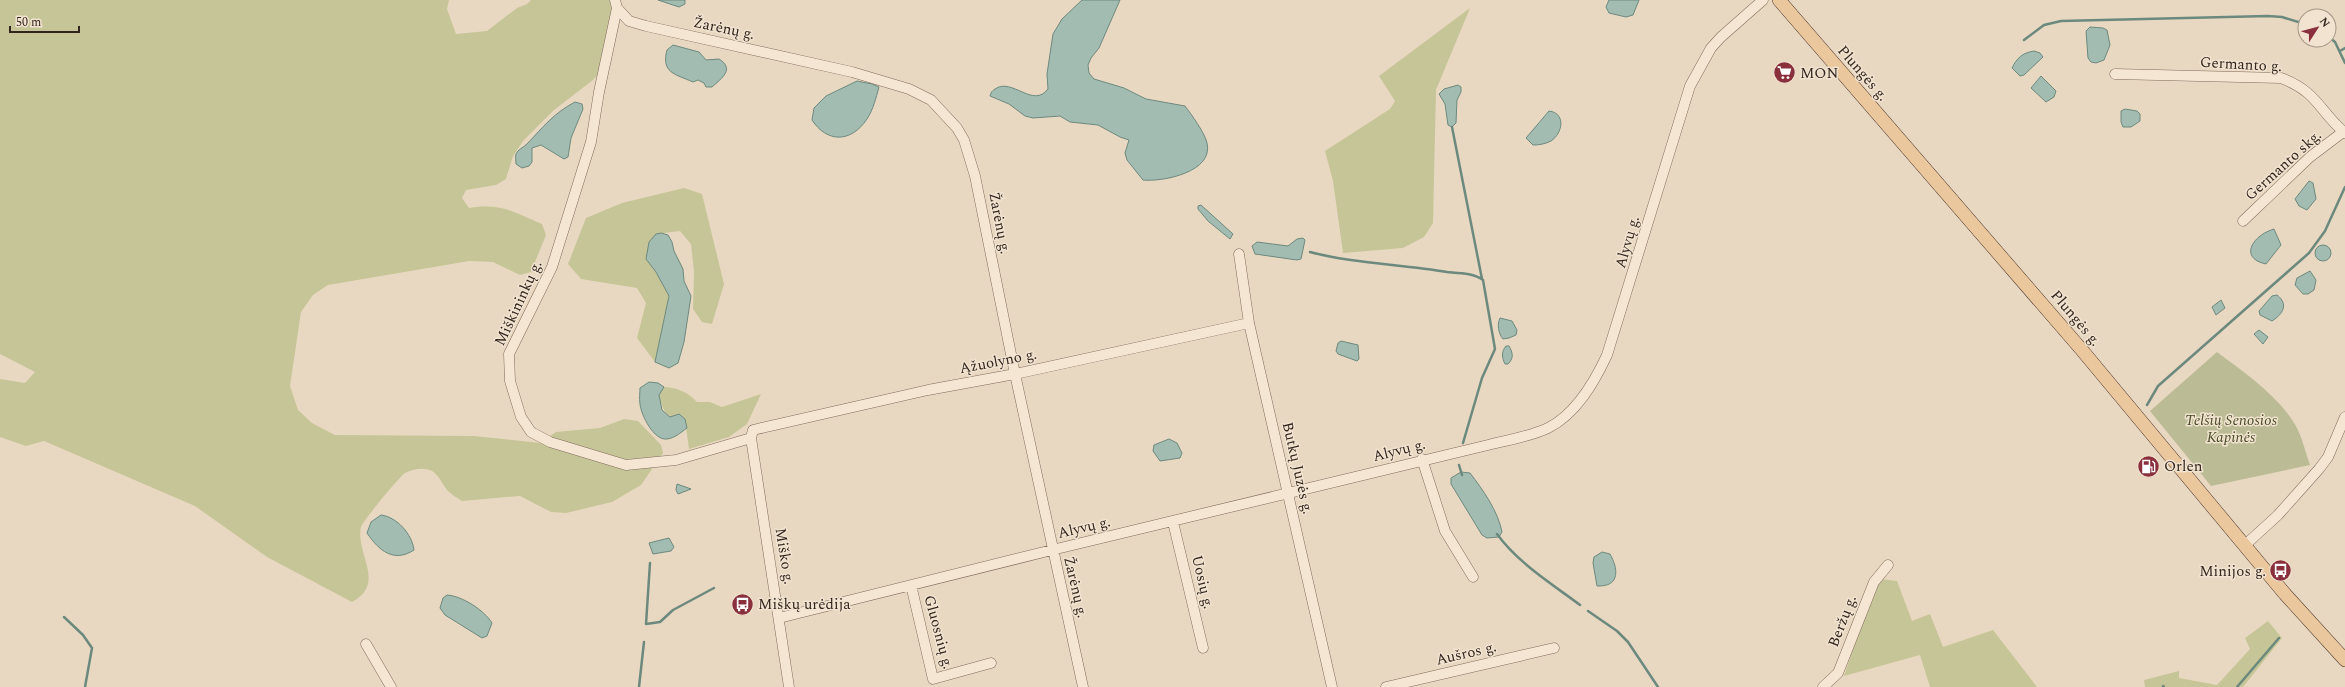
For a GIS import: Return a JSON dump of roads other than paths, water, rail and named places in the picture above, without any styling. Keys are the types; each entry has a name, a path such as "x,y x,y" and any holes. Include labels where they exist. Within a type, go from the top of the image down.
{"main road":[{"name":"Plungės g.","path":"1779,0 2071,337 2244,546 2345,659"}],"street":[{"name":"Alyvų g.","path":"779,618 1052,550 1173,522 1422,459 1495,443 1548,428 1567,414 1584,395 1600,371 1612,340 1690,86 1711,48 1721,37 1763,0"},
{"name":"Žarėnų g.","path":"616,4 629,21 646,26 852,72 910,89 931,100 954,124 964,140 970,156 1052,550 1083,687"},
{"name":"Miškininkų g.","path":"616,4 591,142 552,267 509,354 510,381 520,417 531,432 550,442 626,465 676,460 752,434"},
{"name":"Germanto g.","path":"2115,74 2281,78 2306,91 2344,132"},
{"name":"Germanto skg.","path":"2243,221 2310,158 2344,132"},
{"name":"Butkų Juzės g.","path":"1239,254 1249,323 1332,687"},
{"name":"Ąžuolyno g.","path":"752,434 920,391 1015,374 1249,323"},
{"path":"2244,546 2278,515 2319,469 2328,457 2345,416"},
{"name":"Miško g.","path":"752,434 789,687"},
{"path":"1422,459 1445,531 1473,577"},
{"name":"Uosių g.","path":"1173,522 1203,648"},
{"name":"Beržų g.","path":"1823,687 1838,673 1874,582 1888,565"},
{"name":"Gluosnių g.","path":"911,585 933,679 991,663"},
{"path":"366,644 391,687"},
{"name":"Aušros g.","path":"1386,687 1554,648"}],"waterway":[{"path":"2024,40 2044,25 2061,21 2268,16 2282,17 2297,22"},
{"path":"2337,46 2345,63"},
{"path":"2340,51 2345,48"},
{"path":"1452,127 1482,279"},
{"path":"2147,405 2158,386 2309,253 2325,231 2345,187"},
{"path":"1310,252 1344,259 1466,274 1483,280 1495,349 1482,378 1463,443"},
{"path":"1459,465 1462,475"},
{"path":"1497,534 1505,545 1525,564 1580,605"},
{"path":"650,563 646,624 660,622 673,610 714,588"},
{"path":"1588,611 1617,631 1628,642 1658,687"},
{"path":"64,617 83,635 92,648 85,687"},
{"path":"2237,687 2279,638"},
{"path":"639,687 644,642"}],"place":[{"name":"MON","path":"1784,73"},
{"name":"Orlen","path":"2149,466"},
{"name":"Minijos g.","path":"2281,571"},
{"name":"Miškų urėdija","path":"742,604"}],"park label":[{"name":"Telšių Senosios Kapinės","path":"2231,428"}]}
